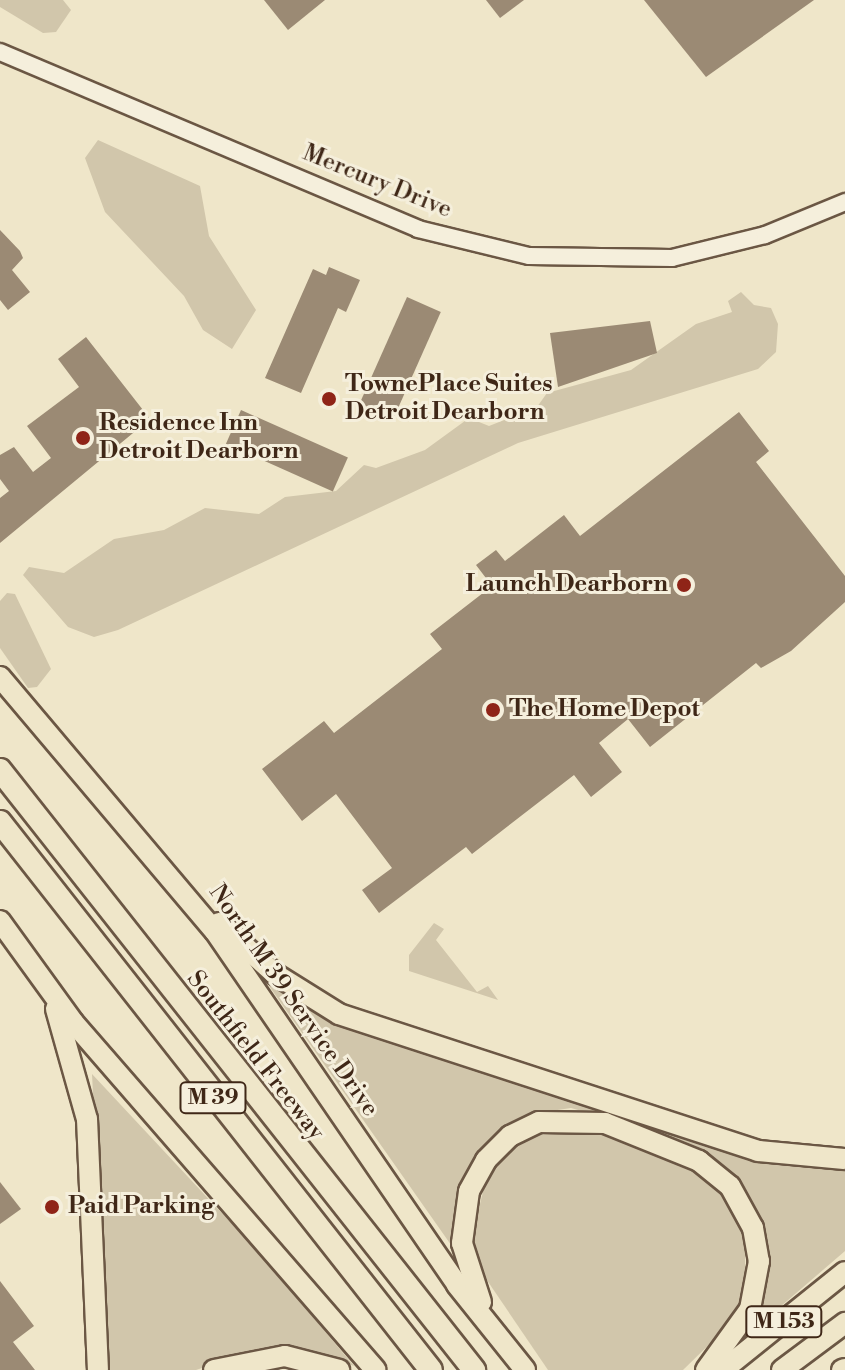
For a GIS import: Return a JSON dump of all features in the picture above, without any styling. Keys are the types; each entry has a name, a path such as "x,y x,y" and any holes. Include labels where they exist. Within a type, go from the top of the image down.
{"highway":[{"name":"Southfield Freeway","path":"0,770 474,1370"},
{"name":"M 39","path":"0,822 431,1370"}],"main road":[{"name":"North M 39 Service Drive","path":"0,677 147,842 502,1342 525,1370"},
{"path":"147,842 275,974 339,1014 758,1151 845,1159"},
{"path":"0,921 37,973 375,1370"},
{"path":"37,973 73,1055 87,1119 98,1370"},
{"path":"502,1342 464,1261 469,1191 510,1136 539,1122 587,1119 699,1161 742,1203 757,1241 756,1291 743,1326 706,1370"},
{"name":"M 153","path":"723,1370 845,1272"},
{"name":"M 153","path":"782,1370 845,1323"},
{"path":"214,1370 285,1356 339,1370"}],"street":[{"name":"Mercury Drive","path":"0,52 418,229 529,256 672,258 765,235 845,202"}],"shaded area":[{"path":"0,0 63,0 71,10 56,32 43,33 0,7"},
{"path":"98,140 200,186 209,236 256,310 232,349 203,330 184,296 105,212 85,158"},
{"path":"741,292 754,305 771,308 778,324 776,352 758,369 518,443 118,630 94,637 68,627 23,575 29,567 64,573 114,539 164,530 205,508 259,514 285,497 336,491 364,465 376,468 425,450 469,418 489,426 537,407 547,393 631,370 696,324 732,312 728,301"},
{"path":"7,593 15,594 51,669 37,687 28,688 0,648 0,601"},
{"path":"434,923 444,929 436,940 477,992 488,986 498,1000 409,971 409,955"},
{"path":"255,966 291,993 768,1157 845,1164 845,1251 758,1326 752,1322 769,1250 740,1186 713,1160 658,1132 571,1108 537,1113 502,1131 456,1252"},
{"path":"92,1074 258,1252 354,1366 312,1351 261,1348 196,1370 107,1370"},
{"path":"550,1128 603,1132 684,1164 729,1199 745,1233 745,1293 725,1329 683,1370 548,1370 480,1270 473,1233 487,1175 501,1153"}],"building":[{"path":"264,0 325,0 288,30"},
{"path":"486,0 524,0 500,18"},
{"path":"644,0 814,0 706,77"},
{"path":"0,230 20,251 23,258 12,270 30,292 8,310 0,300"},
{"path":"329,267 360,280 346,312 338,308 301,393 265,378 313,269 326,275"},
{"path":"407,297 441,312 393,419 359,404"},
{"path":"650,321 657,353 558,387 550,333"},
{"name":"Residence Inn Detroit Dearborn","path":"86,337 150,419 0,543 0,498 9,491 0,479 0,455 14,447 33,472 51,458 27,426 79,387 58,359"},
{"path":"241,410 348,458 333,491 226,444"},
{"path":"739,412 769,451 756,462 845,576 845,602 791,651 761,668 756,663 650,747 628,719 599,743 622,772 591,797 574,775 472,854 466,847 379,913 362,890 392,868 336,794 302,821 262,769 324,721 334,733 442,649 430,634 492,586 476,565 496,550 505,561 564,515 580,536"},
{"path":"0,1182 21,1209 0,1224"},
{"path":"0,1281 34,1326 13,1342 35,1370 0,1370"}],"place":[{"name":"TownePlace Suites Detroit Dearborn","path":"329,399"},
{"name":"Residence Inn Detroit Dearborn","path":"83,438"},
{"name":"Launch Dearborn","path":"684,585"},
{"name":"The Home Depot","path":"493,710"},
{"name":"Paid Parking","path":"52,1207"}]}
